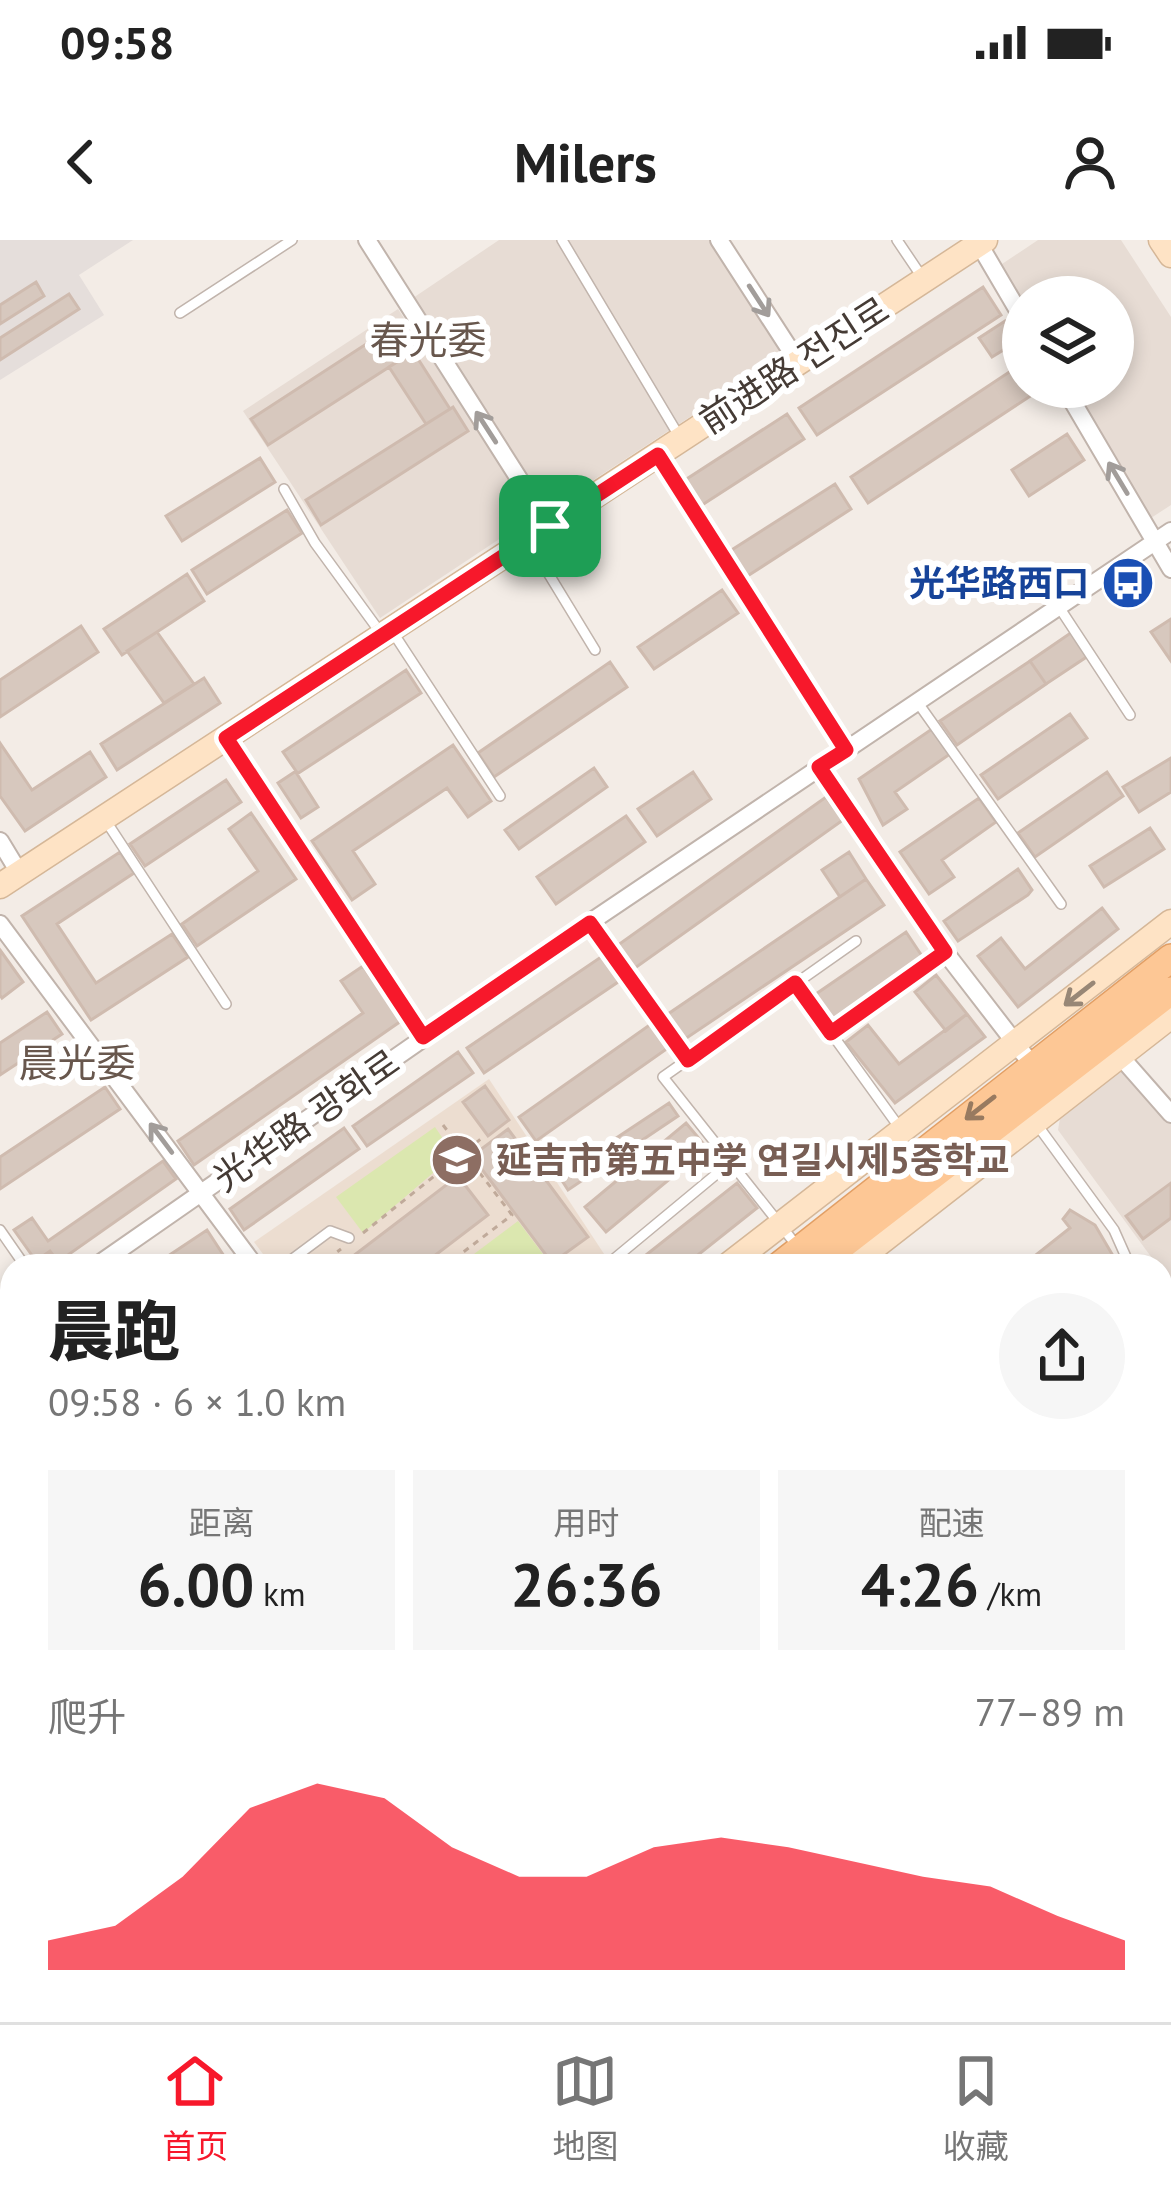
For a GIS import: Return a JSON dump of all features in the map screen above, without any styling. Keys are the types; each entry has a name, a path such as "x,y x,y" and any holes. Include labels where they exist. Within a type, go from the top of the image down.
{"main road":[{"path":"805,1254 1171,958"},
{"path":"807,1254 1029,1114 1171,991"}],"street":[{"path":"367,240 539,533"},
{"path":"719,240 798,362"},
{"path":"1161,240 1171,255"},
{"path":"982,242 1002,280"},
{"name":"前进路 전진로","path":"10,880 982,242"},
{"path":"1078,408 1163,536 1171,569"},
{"path":"658,455 846,750"},
{"name":"光华路 광화로","path":"113,1254 423,1037 1163,536"},
{"path":"226,738 423,1037"},
{"path":"819,767 945,952 1034,1066"},
{"path":"0,841 10,880"},
{"path":"743,1254 1171,922"},
{"path":"0,924 246,1254"},
{"path":"864,1254 1029,1114 1120,1056 1171,1016"},
{"path":"1120,1056 1171,1114"}],"lane":[{"path":"180,313 292,240"},
{"path":"562,240 681,440"},
{"path":"897,240 924,280"},
{"path":"284,489 315,543 387,634 500,796"},
{"path":"539,533 595,650"},
{"path":"1057,604 1130,715"},
{"path":"916,700 1061,904"},
{"path":"104,818 226,1004"},
{"path":"590,923 688,1060"},
{"path":"795,1254 781,1225 663,1077 856,941"},
{"path":"831,1033 945,952"},
{"path":"795,983 902,1131"},
{"path":"1029,1114 1114,1230 1125,1254"},
{"path":"620,1254 731,1162"},
{"path":"299,1254 330,1231 348,1241"}],"path":[{"path":"442,1125 512,1215 461,1254"},
{"path":"362,1233 482,1138"},
{"path":"377,1222 385,1232"},
{"path":"332,1254 348,1241"}],"shaded area":[{"path":"0,240 133,240 79,275 104,315 0,380"},
{"path":"499,240 712,240 783,356 549,509 413,298"},
{"path":"1038,240 1121,240 1171,317 1171,505 1151,518 1086,408 1134,408 1134,276 1009,276 1002,264"},
{"path":"398,309 534,516 380,618 243,411"},
{"path":"1125,1067 1171,1124 1171,1254 1149,1254 1058,1130 1060,1118"},
{"name":"延吉市第五中学 연길시제5중학교","path":"489,1079 604,1254 263,1254 254,1242"}],"green space":[{"path":"435,1127 454,1155 363,1233 336,1197"},
{"path":"518,1221 543,1254 474,1254"}],"building":[{"path":"36,282 44,296 0,324 0,305"},
{"path":"983,287 1001,315 817,435 799,408"},
{"path":"69,294 79,309 0,360 0,338"},
{"path":"1002,323 1002,351 992,357 979,338"},
{"path":"397,324 414,351 268,445 251,419"},
{"path":"413,351 450,409 426,424 389,367"},
{"path":"1002,377 1002,408 1012,408 868,503 851,477"},
{"path":"453,407 468,431 321,525 306,500"},
{"path":"787,414 804,439 699,507 682,482"},
{"path":"1067,434 1084,460 1029,496 1012,470"},
{"path":"260,458 275,482 182,541 166,516"},
{"path":"835,484 851,509 746,577 730,551"},
{"path":"287,510 302,533 207,594 192,570"},
{"path":"187,574 204,601 122,655 104,629"},
{"path":"722,590 738,613 654,669 638,647"},
{"path":"1171,619 1171,661 1151,632"},
{"path":"81,626 98,652 0,717 0,680"},
{"path":"157,632 194,684 164,703 127,651"},
{"path":"1072,632 1088,656 1046,684 1030,661"},
{"path":"1030,661 1046,684 957,745 940,721"},
{"path":"610,662 627,687 494,777 478,753"},
{"path":"406,670 421,693 297,774 318,807 301,818 278,783 296,771 283,752"},
{"path":"204,678 220,703 117,770 101,744"},
{"path":"1070,714 1087,738 998,799 981,775"},
{"path":"932,729 950,754 895,792 907,809 883,825 859,779"},
{"path":"0,743 32,790 90,752 106,777 25,831 0,796"},
{"path":"453,745 491,801 468,817 447,788 353,851 375,884 352,900 312,841"},
{"path":"1171,758 1171,792 1139,812 1123,787"},
{"path":"594,768 607,787 519,849 505,830"},
{"path":"693,772 711,799 657,836 638,809"},
{"path":"1107,772 1123,796 1035,857 1018,833"},
{"path":"226,780 241,802 145,866 130,844"},
{"path":"826,797 843,820 635,968 618,945"},
{"path":"979,798 996,822 942,860 954,877 929,894 900,852"},
{"path":"251,813 296,879 197,946 182,924 258,871 229,829"},
{"path":"626,816 645,842 556,904 537,877"},
{"path":"1150,828 1164,849 1104,887 1090,866"},
{"path":"120,852 134,873 57,924 96,983 172,934 188,957 91,1020 22,916"},
{"path":"849,852 866,879 840,897 822,870"},
{"path":"1018,869 1032,890 1028,895 958,941 944,921"},
{"path":"866,879 884,905 685,1039 668,1014"},
{"path":"1102,908 1118,929 1018,1007 978,956 1001,938 1025,969"},
{"path":"906,932 926,962 836,1023 816,994"},
{"path":"0,950 23,982 2,998 0,995"},
{"path":"604,955 621,980 484,1073 467,1048"},
{"path":"363,966 401,1021 194,1165 178,1141 363,1013 341,981"},
{"path":"936,975 967,1014 946,1031 915,992"},
{"path":"47,1012 62,1034 0,1075 0,1043"},
{"path":"967,1014 985,1037 895,1103 846,1042 868,1025 899,1064"},
{"path":"651,1024 668,1048 536,1141 519,1117"},
{"path":"458,1052 473,1073 367,1146 353,1126"},
{"path":"485,1086 509,1120 488,1136 463,1102"},
{"path":"105,1087 120,1109 0,1189 0,1157"},
{"path":"669,1103 678,1116 568,1190 559,1176"},
{"path":"686,1123 707,1148 606,1232 585,1207"},
{"path":"344,1128 359,1149 244,1230 230,1209"},
{"path":"508,1129 588,1237 564,1254 545,1254 472,1156"},
{"path":"163,1161 176,1179 69,1254 31,1254 14,1230 32,1218 48,1241"},
{"path":"458,1176 488,1215 437,1254 356,1254"},
{"path":"737,1183 757,1208 699,1254 647,1254"},
{"path":"1171,1183 1171,1218 1143,1239 1126,1216"},
{"path":"1070,1210 1095,1225 1112,1254 1037,1254 1070,1228 1063,1219"},
{"path":"207,1230 223,1254 171,1254"}],"place":[{"name":"光华路西口","path":"1128,583"},
{"name":"延吉市第五中学 연길시제5중학교","path":"457,1160"}],"district":[{"name":"春光委","path":"428,340"},
{"name":"晨光委","path":"77,1063"}],"route":[{"path":"658,455 846,750 819,767 945,952 831,1033 795,983 688,1060 590,923 423,1037 226,738 550,526 658,455"}]}
